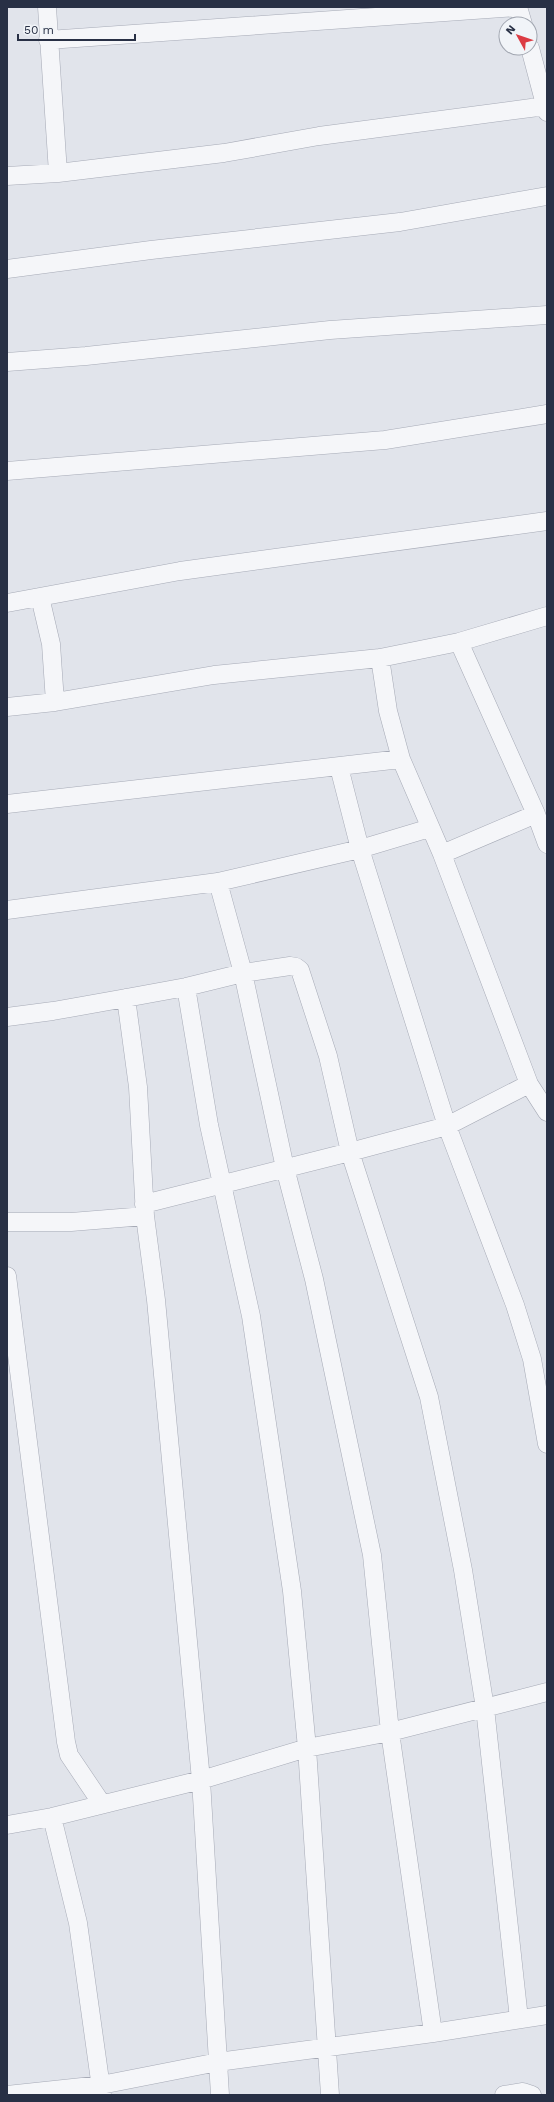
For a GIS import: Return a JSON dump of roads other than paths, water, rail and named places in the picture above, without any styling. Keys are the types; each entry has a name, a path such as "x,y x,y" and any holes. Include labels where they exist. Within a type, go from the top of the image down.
{"street":[{"path":"47,7 58,173"},
{"path":"48,40 518,7"},
{"path":"7,176 58,173 224,153 319,136 546,109 532,56"},
{"path":"7,269 151,250 400,222 547,196"},
{"path":"7,362 86,356 330,330 547,315"},
{"path":"7,471 386,440 547,414"},
{"path":"7,603 180,571 547,521"},
{"path":"40,597 51,644 55,702"},
{"path":"7,707 55,702 214,675 380,658 459,642 547,616"},
{"path":"459,642 536,814 547,844"},
{"path":"380,658 388,711 400,759 442,854 528,1084 547,1112"},
{"path":"7,804 400,759"},
{"path":"339,767 360,849 447,1126 515,1305 532,1359 547,1444"},
{"path":"442,854 536,814"},
{"path":"7,910 218,882 360,849 430,828"},
{"path":"218,882 243,973 285,1168 314,1279 372,1555 390,1732 433,2033"},
{"path":"7,1017 53,1011 186,987 243,973 290,966 296,967 300,970 328,1056 350,1152 428,1397 463,1570 485,1708 519,2019"},
{"path":"186,987 209,1125 251,1316 292,1591 307,1748 330,2095"},
{"path":"126,998 138,1087 145,1210 156,1300 201,1780 220,2095"},
{"path":"7,1222 71,1222 145,1210 221,1185 447,1126 528,1084"},
{"path":"7,1276 66,1742 69,1755 102,1804"},
{"path":"7,1825 52,1817 201,1780 307,1748 390,1732 547,1692"},
{"path":"52,1817 78,1923 102,2090"},
{"path":"7,2095 102,2090 218,2062 433,2033 547,2015"},
{"path":"504,2095 523,2092 532,2095"}]}
